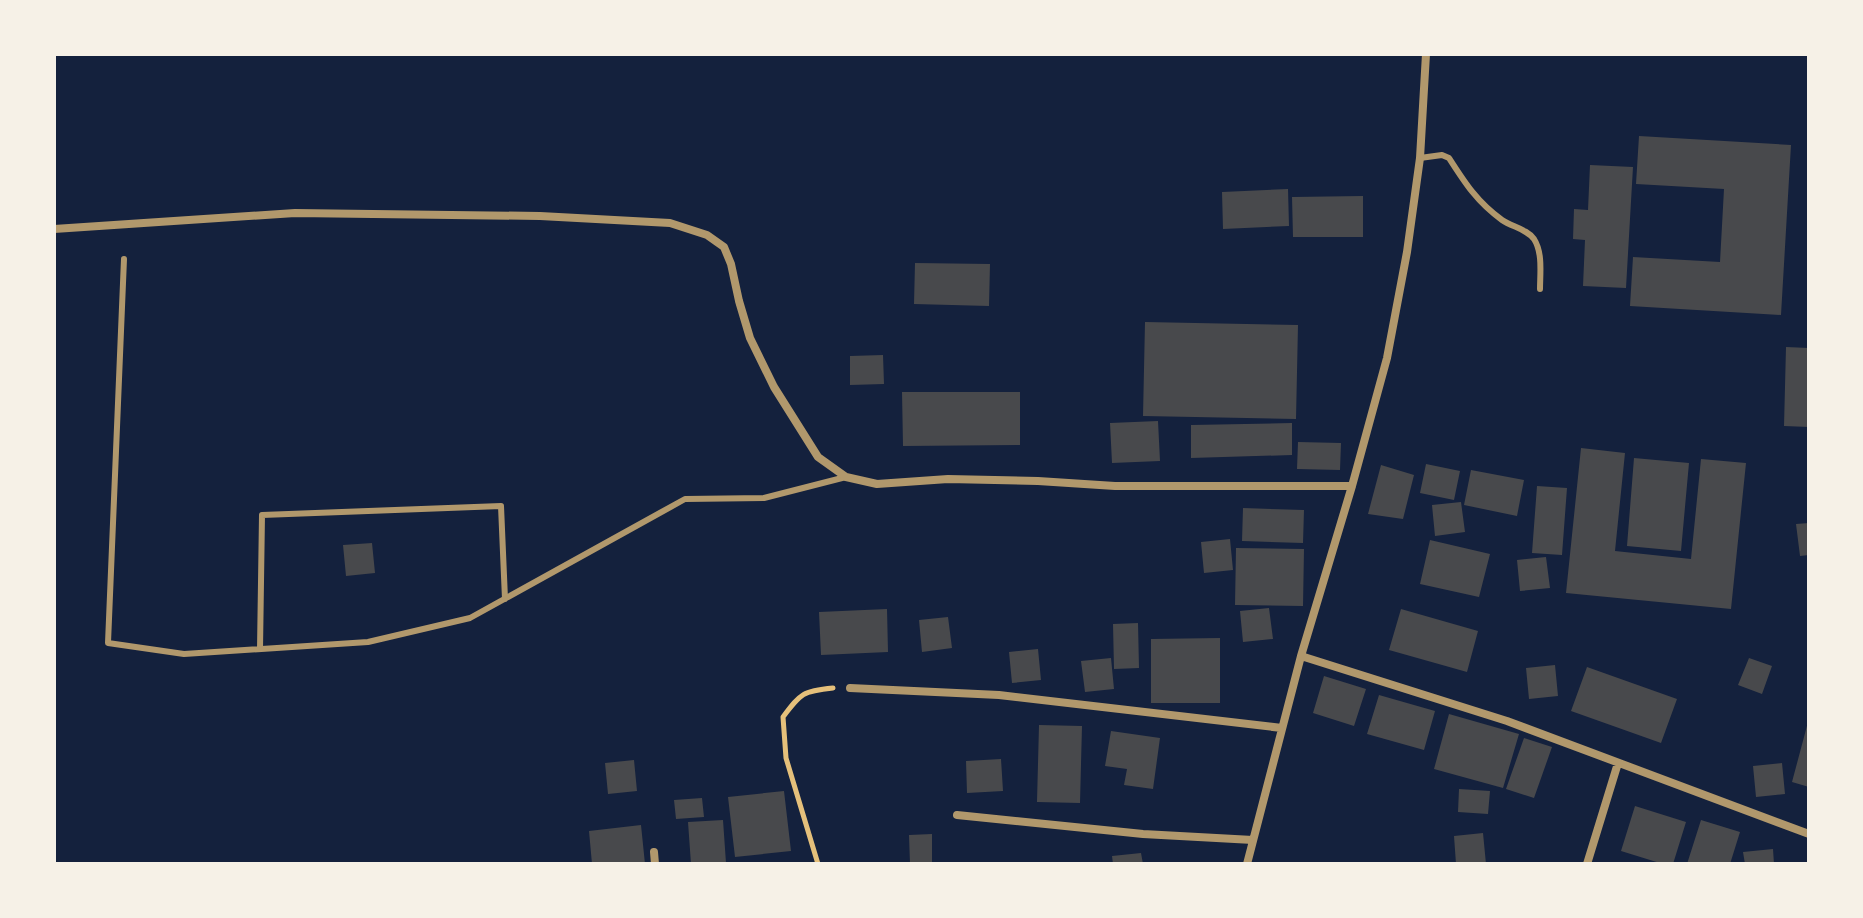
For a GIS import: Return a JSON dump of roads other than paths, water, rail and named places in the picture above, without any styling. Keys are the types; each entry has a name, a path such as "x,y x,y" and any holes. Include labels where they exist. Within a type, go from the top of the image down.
{"street":[{"path":"1247,864 1301,656 1387,358 1407,252 1420,158 1426,54"},
{"path":"54,229 295,213 540,216 670,223 707,235 724,247 750,338 774,387 818,457 846,477 877,484 948,479 1115,486 1352,486"},
{"path":"1301,656 1507,721 1809,834"},
{"path":"850,688 999,695 1282,728"},
{"path":"1587,864 1618,763"},
{"path":"957,815 1143,834 1253,840"},
{"path":"654,852 655,864"}],"lane":[{"path":"1420,158 1442,155 1449,158 1474,196 1504,221 1534,239 1540,255 1540,289"},
{"path":"124,259 108,643 184,654 368,642 470,618 685,499 764,498 846,477"},
{"path":"260,649 262,515 501,506 505,599"}]}
